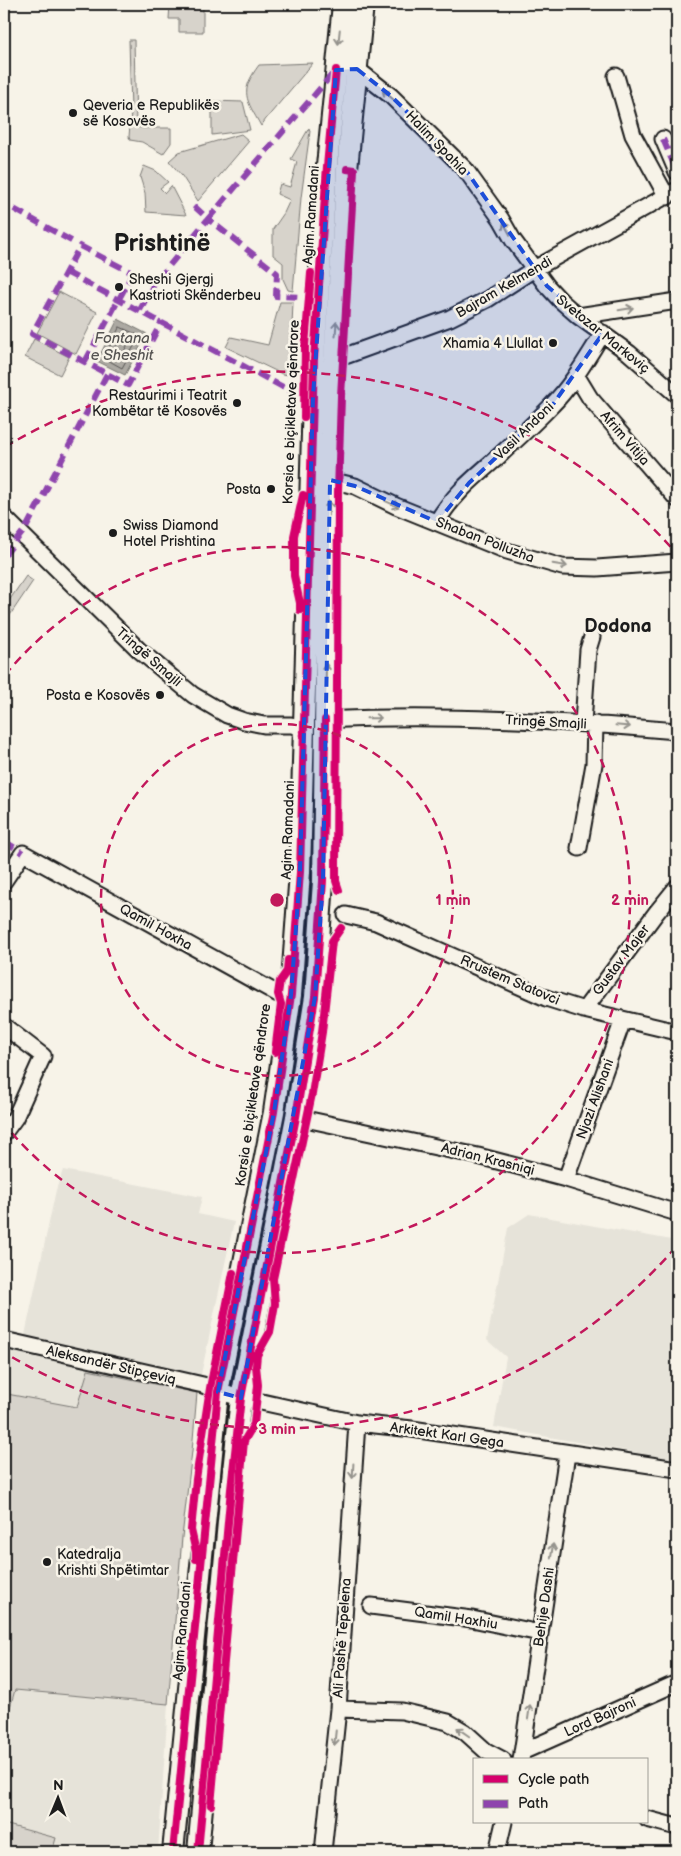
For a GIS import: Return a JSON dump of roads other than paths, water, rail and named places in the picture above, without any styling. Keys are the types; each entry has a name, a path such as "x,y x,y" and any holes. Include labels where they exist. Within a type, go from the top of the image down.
{"main road":[{"name":"Agim Ramadani","path":"173,1852 218,1392 274,1112 291,995 299,881 305,728 313,378 329,136 343,4"},
{"path":"198,1852 241,1398 296,1117 314,997 320,913 334,360 350,138 363,4"},
{"path":"329,136 350,138"}],"street":[{"path":"336,70 357,69"},
{"name":"Halim Spahia","path":"357,69 391,96 465,169 534,269"},
{"name":"Bajram Kelmendi","path":"334,360 450,318 488,300 534,269 672,194 633,135 621,100 616,76"},
{"path":"663,139 677,172"},
{"name":"Svetozar Markoviç","path":"534,269 556,296 578,316 629,353 677,395"},
{"path":"578,316 677,301"},
{"name":"Vasil Andoni","path":"437,522 446,506 554,403 576,375 602,333"},
{"name":"Afrim Vitija","path":"576,375 590,398 677,499"},
{"name":"Shaban Polluzha","path":"330,480 354,486 396,506 507,551 562,567 597,568 677,562"},
{"name":"Tringë Smajli","path":"4,517 139,650 193,695 227,715 244,721 264,725 292,725 305,728"},
{"path":"580,848 594,764 589,723 588,650 592,637"},
{"name":"Tringë Smajli","path":"325,720 436,718 589,723 677,731"},
{"name":"Qamil Hoxha","path":"4,881 23,854 278,994 291,995"},
{"name":"Gustav Majer","path":"584,1010 656,912 677,887"},
{"name":"Rrustem Statovci","path":"346,915 376,922 546,998 584,1010 677,1032"},
{"name":"Njazi Alishani","path":"566,1179 623,1020"},
{"path":"4,1026 43,1056 14,1118 4,1133"},
{"name":"Adrian Krasniqi","path":"296,1117 478,1156 566,1179 677,1213"},
{"name":"Aleksandër Stipçeviq","path":"4,1340 203,1385 218,1392"},
{"name":"Arkitekt Karl Gega","path":"218,1392 357,1423 412,1429 567,1454 677,1469"},
{"name":"Ali Pashë Tepelena","path":"323,1852 338,1709 357,1423"},
{"name":"Behije Dashi","path":"522,1756 567,1454"},
{"name":"Qamil Haxhiu","path":"371,1606 472,1619 540,1632"},
{"name":"Lord Bajroni","path":"522,1756 677,1682"},
{"path":"338,1709 402,1711 448,1722 466,1732 486,1751 499,1758"},
{"path":"648,1819 677,1827"},
{"path":"497,1852 504,1824"}],"water":[{"name":"Fontana e Sheshit","path":"118,319 147,334 125,375 97,361"}],"place":[{"name":"Qeveria e Republikës së Kosovës","path":"73,113"},
{"name":"Sheshi Gjergj Kastrioti Skënderbeu","path":"119,287"},
{"name":"Xhamia 4 Llullat","path":"553,343"},
{"name":"Restaurimi i Teatrit Kombëtar të Kosovës","path":"237,403"},
{"name":"Posta","path":"271,489"},
{"name":"Swiss Diamond Hotel Prishtina","path":"113,533"},
{"name":"Posta e Kosovës","path":"160,695"},
{"name":"Katedralja Krishti Shpëtimtar","path":"47,1562"}],"district":[{"name":"Prishtinë","path":"162,243"},
{"name":"Dodona","path":"618,626"}]}
